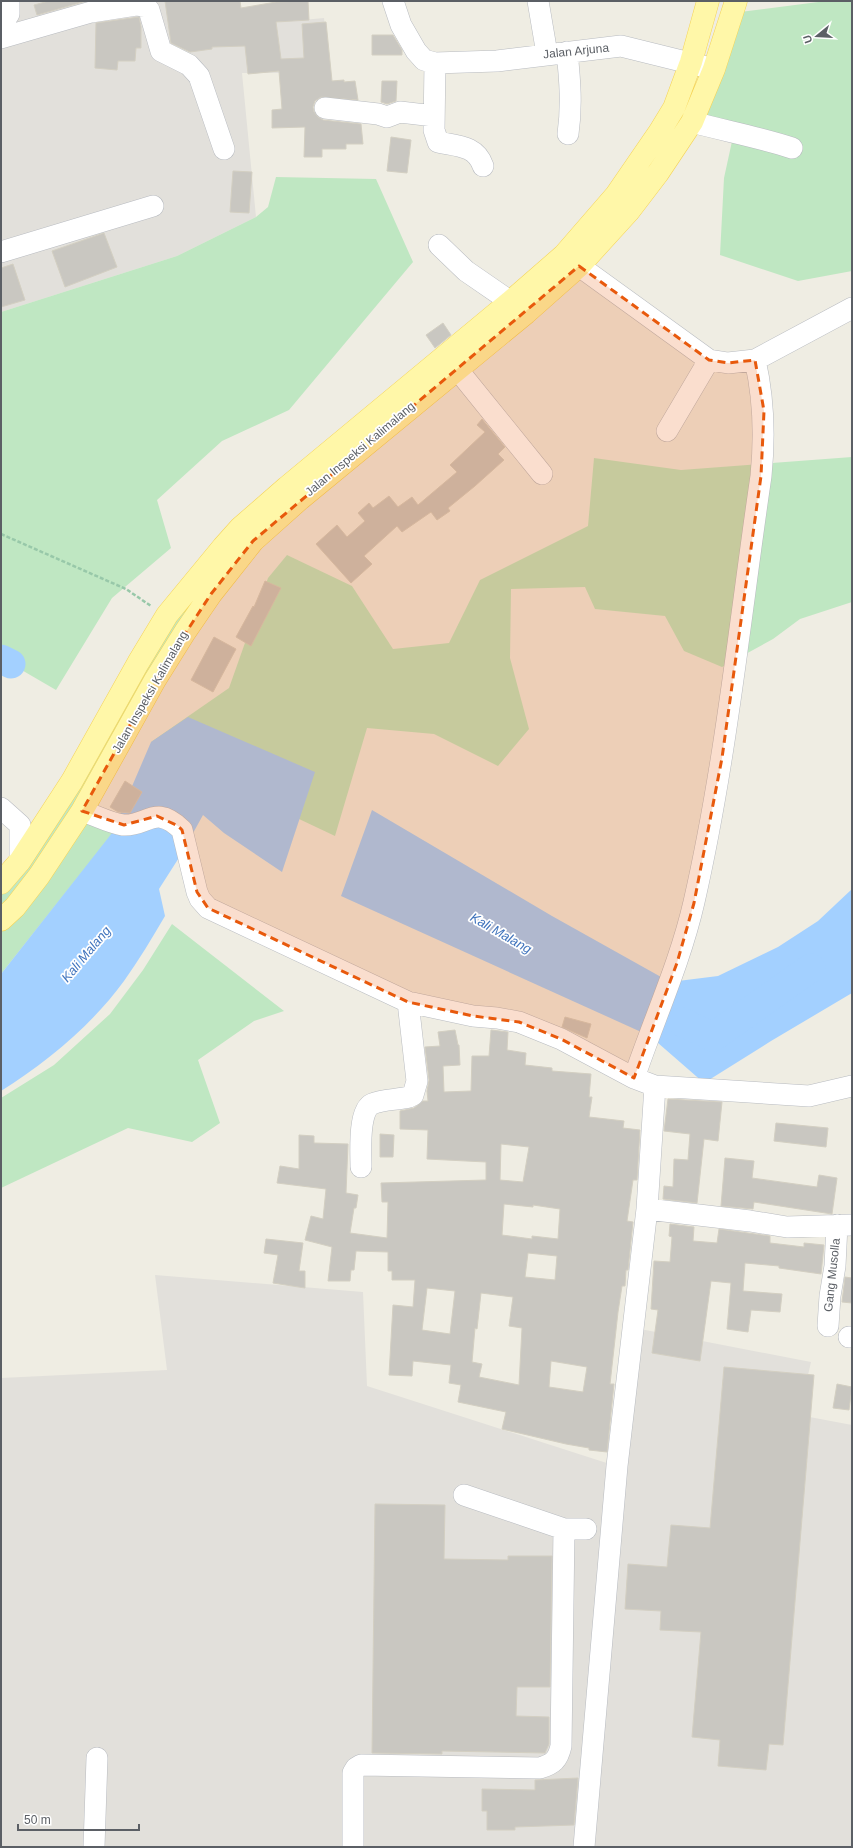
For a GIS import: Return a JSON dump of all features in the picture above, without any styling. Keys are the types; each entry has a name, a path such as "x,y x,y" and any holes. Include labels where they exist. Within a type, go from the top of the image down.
{"main road":[{"name":"Jalan Inspeksi Kalimalang","path":"572,260 674,108 691,62 708,1"},
{"name":"Jalan Inspeksi Kalimalang","path":"1,883 20,861 72,781 138,663 167,616 195,579 240,528 287,487 518,307 629,211 658,173 692,122 714,69 736,1"},
{"name":"Jalan Inspeksi Kalimalang","path":"1,920 15,907 39,876 86,803 185,632 211,594 253,541 300,499 457,369 518,307"}],"street":[{"path":"1,26 9,14 9,1"},
{"path":"393,1 401,25 416,51 424,60 435,63 434,134 438,142 474,151 481,159 483,166"},
{"path":"538,1 546,54"},
{"path":"1,38 91,12 136,5 145,6 149,10 161,51 189,65 199,76 224,149"},
{"name":"Jalan Arjuna","path":"435,63 497,61 621,46 691,62 714,69"},
{"path":"567,52 571,96 568,134"},
{"path":"325,108 378,114 387,117 400,112 434,116"},
{"path":"692,122 728,132 760,138 792,148"},
{"path":"1,252 153,206"},
{"path":"438,245 466,270 518,307"},
{"path":"572,260 709,360 728,363 756,360 852,308"},
{"path":"667,431 709,360"},
{"path":"636,1074 677,963 694,903 722,758 761,476 764,441 764,411 756,360"},
{"path":"457,369 542,474"},
{"path":"86,803 124,825 157,816 167,820 182,830 200,899 208,908 408,1002 473,1016 497,1018 525,1024 636,1074 655,1086 809,1096 852,1086"},
{"path":"1,808 20,825 20,861"},
{"path":"361,1168 362,1124 366,1109 371,1104 409,1097 413,1095 416,1088 417,1081 408,1002"},
{"path":"584,1847 617,1466 647,1209 655,1086"},
{"path":"647,1209 750,1221 787,1227 844,1225"},
{"name":"Gang Musolla","path":"828,1326 830,1296 844,1225"},
{"path":"464,1495 564,1529 586,1529"},
{"path":"353,1847 353,1773 356,1768 361,1765 540,1768 550,1765 559,1755 561,1746 564,1529"},
{"path":"94,1847 98,1758"}],"path":[{"path":"1,534 126,589 167,616"}],"highlighted area":[{"path":"579,266 709,360 728,363 755,360 764,411 761,476 722,758 694,903 677,963 634,1078 561,1039 519,1022 473,1016 408,1002 208,908 197,892 182,830 178,826 157,816 124,825 82,811 155,680 211,594 253,541"}],"shaded area":[{"path":"1,1 209,1 218,28 324,18 330,73 242,73 256,217 177,256 1,312"},
{"path":"155,1275 363,1292 367,1386 616,1466 630,1327 811,1362 799,1415 852,1425 852,1847 1,1847 1,1378 167,1370"}],"green space":[{"path":"826,1 852,1 852,271 798,281 720,255 724,178 736,123 689,115 732,13"},
{"path":"276,177 376,179 413,262 289,410 222,441 157,500 171,548 112,598 56,690 1,658 1,312 177,256 256,217 268,207"},
{"path":"852,457 852,602 800,619 773,639 722,667 684,651 665,616 595,609 585,587 511,589 510,658 529,729 498,766 434,734 367,728 335,836 225,784 151,742 229,688 268,578 287,555 352,586 393,649 449,643 480,580 588,526 594,458 681,470"},
{"path":"253,541 82,810 120,824 1,974 1,880 167,615"},
{"path":"172,924 284,1011 254,1021 198,1060 220,1123 192,1142 128,1128 1,1188 1,1098 54,1065 110,1014 143,970"}],"water":[{"path":"188,717 315,772 282,872 224,833 203,815 182,853 159,889 165,916 124,981 98,1013 68,1042 35,1068 1,1091 1,974 112,833 151,742"},
{"path":"372,810 552,916 670,982 718,976 778,947 818,921 852,889 852,993 704,1083 650,1036 341,896"}],"building":[{"path":"49,1 86,1 37,15 34,5"},
{"path":"165,1 240,1 241,8 276,2 308,1 309,20 276,22 281,59 304,58 302,24 326,22 332,81 355,81 358,100 321,97 315,101 313,107 314,112 323,120 361,124 363,144 346,144 346,149 322,149 322,157 304,157 305,127 272,128 272,110 282,109 279,71 248,74 245,46 212,47 212,49 190,52 171,43"},
{"path":"139,17 141,27 141,48 136,48 135,61 118,61 117,70 95,68 96,23"},
{"path":"372,35 393,35 402,50 402,55 372,55"},
{"path":"382,81 397,81 396,101 387,104 381,102"},
{"path":"391,137 411,140 407,173 387,171"},
{"path":"233,171 252,172 249,213 230,212"},
{"path":"104,233 117,267 65,287 52,251"},
{"path":"13,264 25,300 1,307 1,268"},
{"path":"443,323 451,335 435,348 426,335"},
{"path":"482,419 505,447 498,454 504,460 448,508 450,511 437,520 431,512 402,532 397,526 364,556 372,564 351,583 316,544 337,525 347,537 365,521 358,513 369,503 373,508 389,496 398,507 412,497 418,505 457,472 450,465 485,432 477,425"},
{"path":"265,581 281,588 251,646 236,637 253,606 254,607"},
{"path":"214,637 236,649 213,692 191,680"},
{"path":"125,781 142,792 130,813 118,812 110,807"},
{"path":"565,1017 591,1024 587,1038 562,1027"},
{"path":"455,1030 459,1045 460,1065 443,1066 444,1092 471,1091 472,1056 489,1056 491,1030 508,1032 507,1050 526,1053 525,1065 552,1068 552,1071 591,1074 589,1097 592,1097 589,1117 624,1121 623,1128 640,1130 637,1180 633,1180 627,1221 633,1222 628,1270 626,1270 625,1286 622,1286 610,1384 614,1384 607,1452 589,1450 589,1448 502,1429 506,1412 458,1402 461,1385 449,1383 451,1365 413,1361 412,1376 389,1375 393,1305 413,1307 415,1280 392,1280 392,1271 388,1271 388,1252 356,1251 354,1270 351,1270 350,1281 328,1281 332,1247 305,1240 311,1216 323,1219 326,1189 277,1183 280,1166 299,1169 299,1135 314,1136 314,1143 348,1144 346,1193 358,1195 356,1208 354,1208 350,1233 387,1238 388,1202 382,1202 381,1183 486,1180 486,1162 427,1159 428,1130 400,1129 400,1111 414,1108 423,1101 428,1101 427,1091 429,1080 425,1047 440,1046 438,1032","holes":["501,1144 529,1147 523,1182 500,1180","504,1204 533,1207 533,1205 560,1209 558,1239 532,1236 532,1239 502,1235","528,1253 557,1256 555,1280 525,1277","427,1288 455,1291 450,1334 422,1330","481,1293 513,1297 509,1326 522,1328 519,1385 479,1377 482,1364 472,1362 475,1328 477,1329","551,1361 587,1367 583,1392 549,1387"]},
{"path":"668,1099 722,1102 718,1141 704,1139 697,1203 663,1199 664,1186 673,1187 674,1159 688,1160 690,1134 664,1131"},
{"path":"776,1123 828,1128 826,1147 774,1141"},
{"path":"380,1134 394,1135 393,1157 380,1157"},
{"path":"725,1158 754,1161 752,1178 817,1187 819,1175 837,1178 832,1214 754,1202 753,1209 721,1206"},
{"path":"670,1224 694,1227 693,1241 717,1243 719,1229 770,1236 770,1243 804,1247 804,1243 824,1245 821,1274 779,1268 779,1266 745,1263 743,1291 782,1294 780,1312 751,1310 748,1332 727,1329 731,1283 711,1281 700,1361 652,1353 658,1310 651,1309 654,1261 670,1262 672,1237 669,1236"},
{"path":"266,1239 303,1243 299,1271 305,1271 305,1288 273,1283 278,1255 264,1253"},
{"path":"845,1277 852,1278 852,1303 842,1302"},
{"path":"724,1367 814,1375 783,1745 769,1744 766,1770 718,1766 720,1740 692,1737 701,1632 660,1630 661,1611 625,1609 628,1564 667,1567 671,1525 710,1528"},
{"path":"837,1384 852,1387 849,1410 833,1408"},
{"path":"375,1504 445,1505 444,1559 508,1560 508,1556 552,1556 550,1687 517,1687 516,1716 549,1717 549,1744 545,1753 442,1751 442,1754 372,1753"},
{"path":"578,1778 574,1825 515,1827 515,1830 487,1830 487,1811 482,1811 482,1789 535,1790 535,1780"}],"waterway":[{"name":"Kali Malang","path":"1,659 11,664"},
{"name":"Kali Malang","path":"682,1022 713,1037 811,968"}]}
